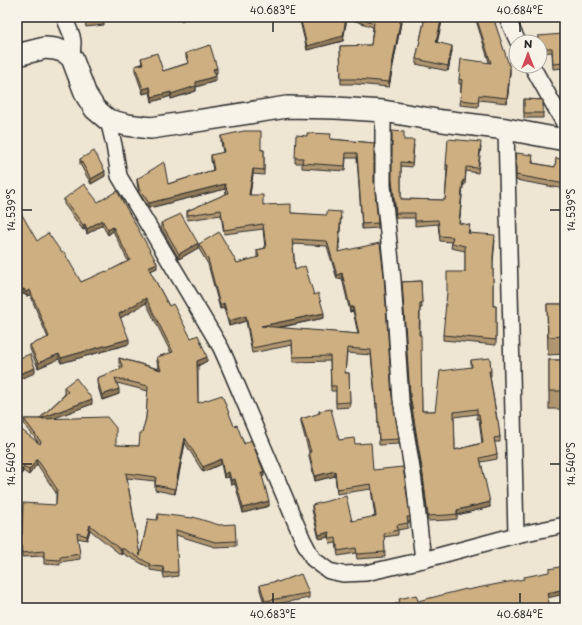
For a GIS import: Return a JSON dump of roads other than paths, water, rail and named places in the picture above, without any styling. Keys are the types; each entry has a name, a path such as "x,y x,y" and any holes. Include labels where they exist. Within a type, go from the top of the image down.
{"street":[{"path":"64,17 72,36 72,58 86,95 95,109 108,120 128,125 152,128 287,107 336,108 383,111 443,121 506,129 565,140"},
{"path":"508,17 514,34"},
{"path":"17,56 45,48 65,52 72,58"},
{"path":"536,74 565,125"},
{"path":"383,111 383,185 393,280 400,400 414,480 423,560"},
{"path":"108,120 119,176 221,348 303,540 313,560 329,571 343,574 366,573 423,560 516,535 565,525"},
{"path":"506,129 516,535"}]}
